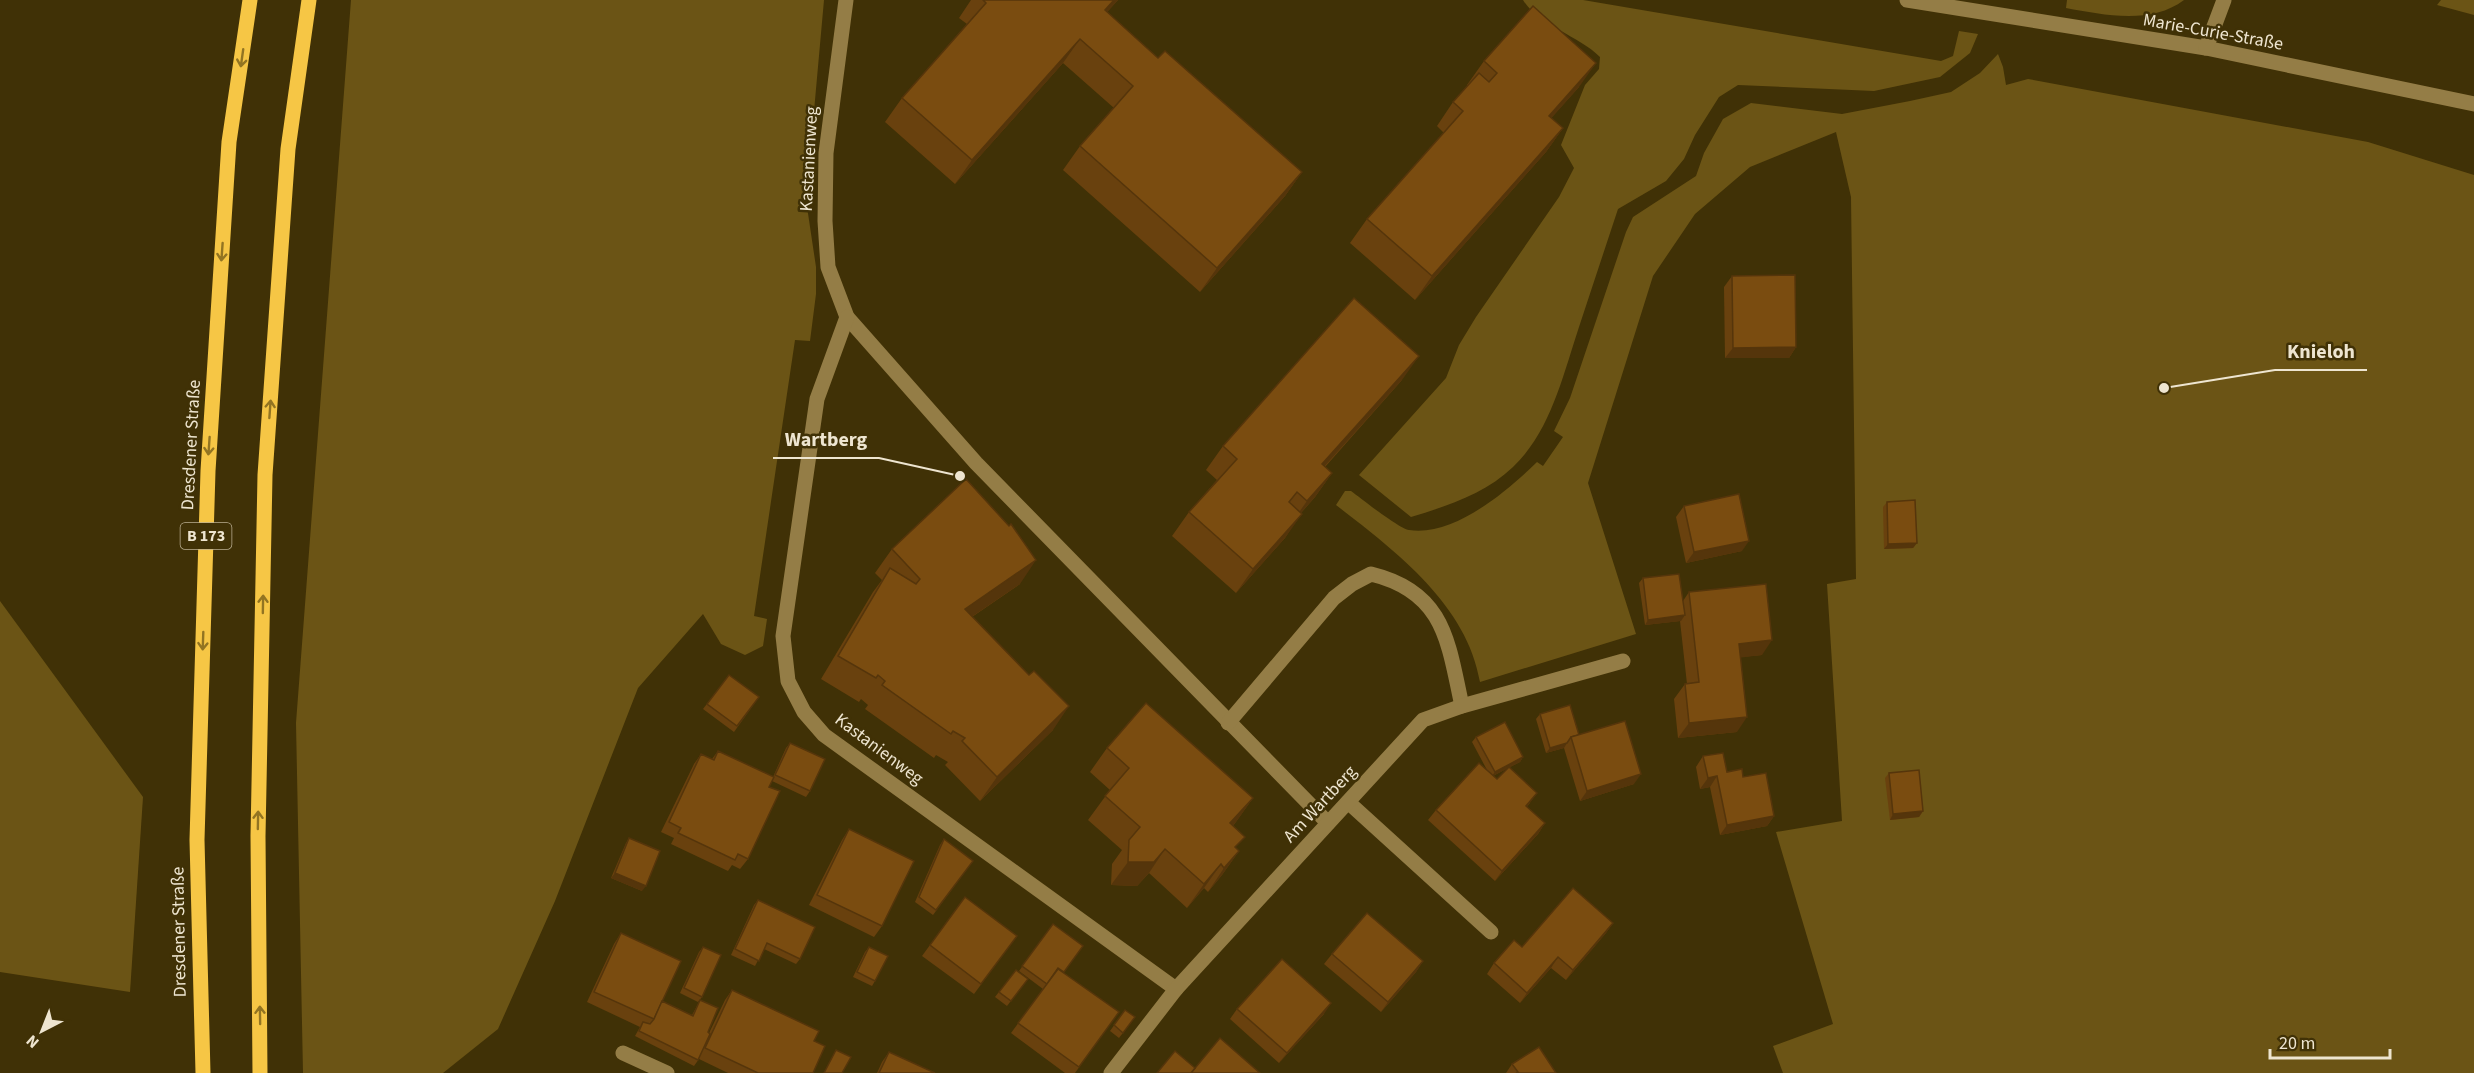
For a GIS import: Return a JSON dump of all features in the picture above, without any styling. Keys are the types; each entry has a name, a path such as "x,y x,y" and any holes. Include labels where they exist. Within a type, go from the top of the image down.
{"main road":[{"name":"Dresdener Straße","path":"203,1073 197,840 208,471 229,142 250,0"},
{"path":"260,1073 258,836 265,475 288,149 309,0"}],"street":[{"name":"Kastanienweg","path":"846,0 826,153 825,221 828,267 847,317 976,463 1328,824"},
{"name":"Marie-Curie-Straße","path":"1907,0 2206,48 2474,104"},
{"path":"2206,48 2224,0"},
{"name":"Kastanienweg","path":"847,317 817,399 783,636 788,681 804,712 824,735 1176,989"},
{"path":"1228,723 1334,598 1352,584 1371,574 1389,578 1411,590 1433,612 1446,634 1462,706"},
{"name":"Am Wartberg","path":"1111,1073 1176,989 1423,720 1462,706 1623,661"},
{"path":"1348,802 1491,932"},
{"path":"624,1053 667,1073"}],"shaded area":[{"path":"351,0 824,0 806,200 816,267 816,294 810,341 795,340 754,616 767,619 763,646 745,655 721,644 703,614 638,688 555,901 498,1029 443,1073 303,1073 296,723"},
{"path":"1523,0 1583,0 1941,61 1953,56 1959,31 1978,34 1970,53 1940,77 1874,91 1738,85 1719,97 1695,135 1684,159 1666,181 1618,209 1554,402 1537,437 1526,453 1502,476 1478,492 1411,517 1359,475 1446,378 1459,345 1476,317 1559,197 1574,168 1561,145 1585,85 1599,69 1600,57 1538,16"},
{"path":"2067,0 2184,0 2157,13 2127,16 2066,8"},
{"path":"2441,0 2474,0 2474,15 2437,5"},
{"path":"1998,54 2006,85 2028,79 2368,142 2474,175 2474,1073 1783,1073 1773,1046 1833,1024 1776,832 1842,821 1827,584 1856,579 1851,197 1836,132 1750,167 1695,214 1653,276 1588,483 1636,634 1480,682 1472,654 1460,628 1444,604 1404,560 1336,505 1345,491 1351,491 1404,528 1426,530 1461,519 1511,486 1537,462 1543,466 1563,437 1554,431 1570,398 1633,217 1696,176 1704,153 1723,119 1751,103 1842,114 1951,92 1980,73"},
{"path":"0,601 143,797 130,992 0,972"}],"building":[{"path":"983,0 1114,0 1105,10 1158,58 1165,51 1302,172 1217,268 1080,146 1133,86 1080,39 972,160 902,98 986,3"},
{"path":"1533,6 1596,63 1549,116 1563,128 1432,276 1367,219 1463,111 1453,102 1479,73 1489,82 1497,73 1484,61"},
{"path":"1795,275 1796,347 1733,348 1732,276"},
{"path":"1354,298 1419,356 1322,464 1332,473 1307,501 1297,492 1289,502 1302,514 1253,569 1189,512 1237,459 1223,446"},
{"path":"966,479 1009,526 1011,524 1036,560 965,609 1029,675 1034,671 1069,706 997,777 962,741 965,738 953,731 951,734 882,685 885,681 878,675 876,678 838,656 890,568 916,584 920,579 892,549"},
{"path":"1739,494 1749,541 1694,552 1684,506"},
{"path":"1915,500 1917,543 1888,544 1887,502"},
{"path":"1679,574 1685,615 1648,620 1643,578"},
{"path":"1766,584 1772,640 1739,644 1747,717 1689,723 1685,684 1699,682 1689,592"},
{"path":"729,675 759,697 737,726 707,704"},
{"path":"1146,703 1253,798 1230,823 1245,837 1235,847 1239,851 1224,868 1221,864 1204,884 1165,849 1154,862 1128,862 1129,840 1140,827 1105,796 1129,768 1107,748"},
{"path":"1570,705 1579,735 1571,737 1567,743 1550,748 1540,714"},
{"path":"1625,721 1641,774 1587,791 1571,737"},
{"path":"1505,722 1523,757 1495,772 1476,737"},
{"path":"790,743 825,759 810,791 775,775"},
{"path":"718,751 774,777 769,787 780,791 748,859 738,854 735,860 678,833 681,828 669,822 701,754 714,760"},
{"path":"1723,753 1727,772 1742,769 1743,777 1766,773 1774,816 1727,825 1717,776 1708,778 1703,756"},
{"path":"1479,763 1497,779 1509,767 1537,793 1526,806 1545,823 1502,871 1436,810"},
{"path":"1919,770 1923,811 1893,814 1889,773"},
{"path":"849,829 914,861 882,926 817,895"},
{"path":"629,838 660,851 646,886 615,873"},
{"path":"944,839 973,861 936,910 919,897"},
{"path":"1573,888 1613,923 1573,970 1558,957 1527,993 1494,963 1514,940 1522,947"},
{"path":"965,897 1017,936 981,984 930,945"},
{"path":"758,900 815,927 800,959 767,943 759,961 735,949"},
{"path":"1367,913 1423,961 1388,1002 1332,954"},
{"path":"1053,924 1083,946 1064,972 1058,968 1047,984 1022,966"},
{"path":"621,933 681,961 654,1019 594,992"},
{"path":"703,947 721,955 702,997 684,988"},
{"path":"869,947 888,956 875,981 857,972"},
{"path":"1282,959 1331,1003 1287,1053 1237,1009"},
{"path":"1058,969 1119,1012 1079,1067 1018,1023"},
{"path":"1016,970 1028,979 1011,1001 999,992"},
{"path":"732,990 819,1031 814,1041 825,1046 813,1073 758,1073 705,1048"},
{"path":"700,1000 718,1008 708,1032 710,1034 698,1060 639,1031 643,1022 650,1024 654,1019 662,1001 693,1016"},
{"path":"1125,1010 1135,1017 1123,1033 1114,1025"},
{"path":"1220,1038 1260,1073 1191,1073"},
{"path":"1539,1047 1556,1073 1516,1073 1518,1072 1512,1064"},
{"path":"836,1050 851,1057 842,1073 824,1073"},
{"path":"1175,1051 1195,1068 1191,1073 1157,1073"},
{"path":"889,1052 935,1073 879,1073"}],"place":[{"name":"Knieloh","path":"2164,388"},
{"name":"Wartberg","path":"960,476"}]}
